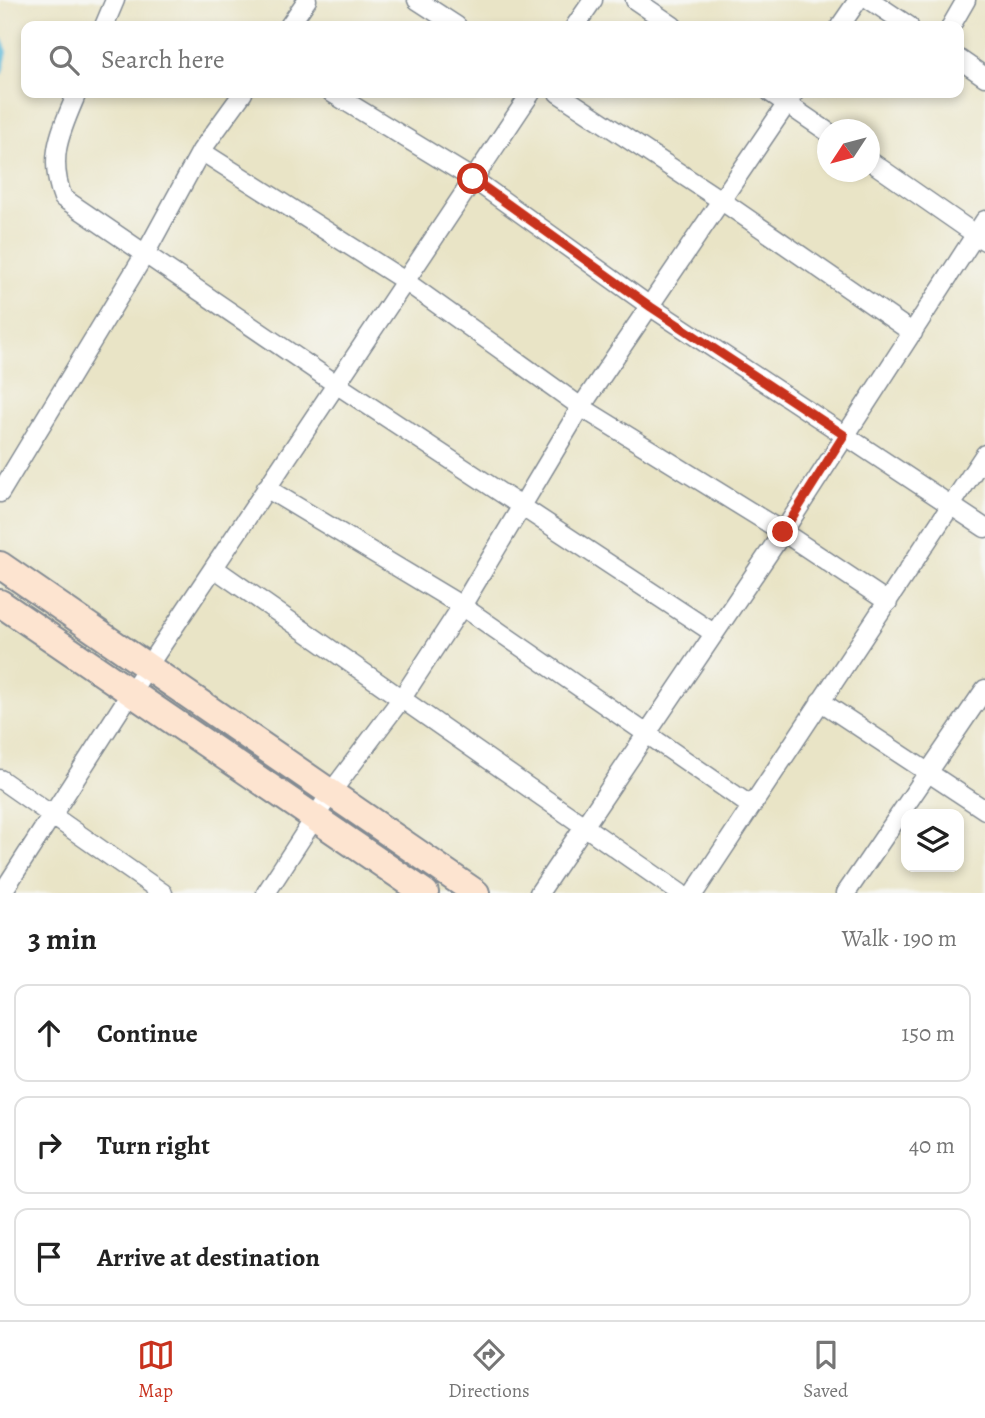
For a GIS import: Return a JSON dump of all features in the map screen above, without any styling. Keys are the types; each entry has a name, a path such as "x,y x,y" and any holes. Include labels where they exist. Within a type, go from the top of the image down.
{"street":[{"path":"106,21 115,0"},
{"path":"292,21 307,0"},
{"path":"417,0 449,21"},
{"path":"578,21 593,0"},
{"path":"635,0 666,21"},
{"path":"843,21 858,0"},
{"path":"870,0 902,21"},
{"path":"954,21 966,0"},
{"path":"964,62 985,76"},
{"path":"75,98 58,138 54,176 63,198 336,384 712,632"},
{"path":"0,493 145,254 201,151 239,98"},
{"path":"340,98 473,179 651,307 985,528"},
{"path":"2,893 148,666 528,98"},
{"path":"566,98 913,332"},
{"path":"266,893 332,791 402,698 462,606 582,407 791,98 817,122"},
{"path":"201,151 405,281 582,407 783,532 888,603"},
{"path":"538,893 982,232 880,167"},
{"path":"694,893 985,454"},
{"path":"267,488 462,606 751,806"},
{"path":"0,565 332,791 476,893"},
{"path":"214,568 680,893"},
{"path":"0,603 425,893"},
{"path":"846,893 985,689"},
{"path":"820,701 929,770 985,810"},
{"path":"0,779 163,893"}],"waterway":[{"path":"0,40 5,52 0,72"}],"route":[{"path":"473,179 651,307 844,435 783,532"}]}
